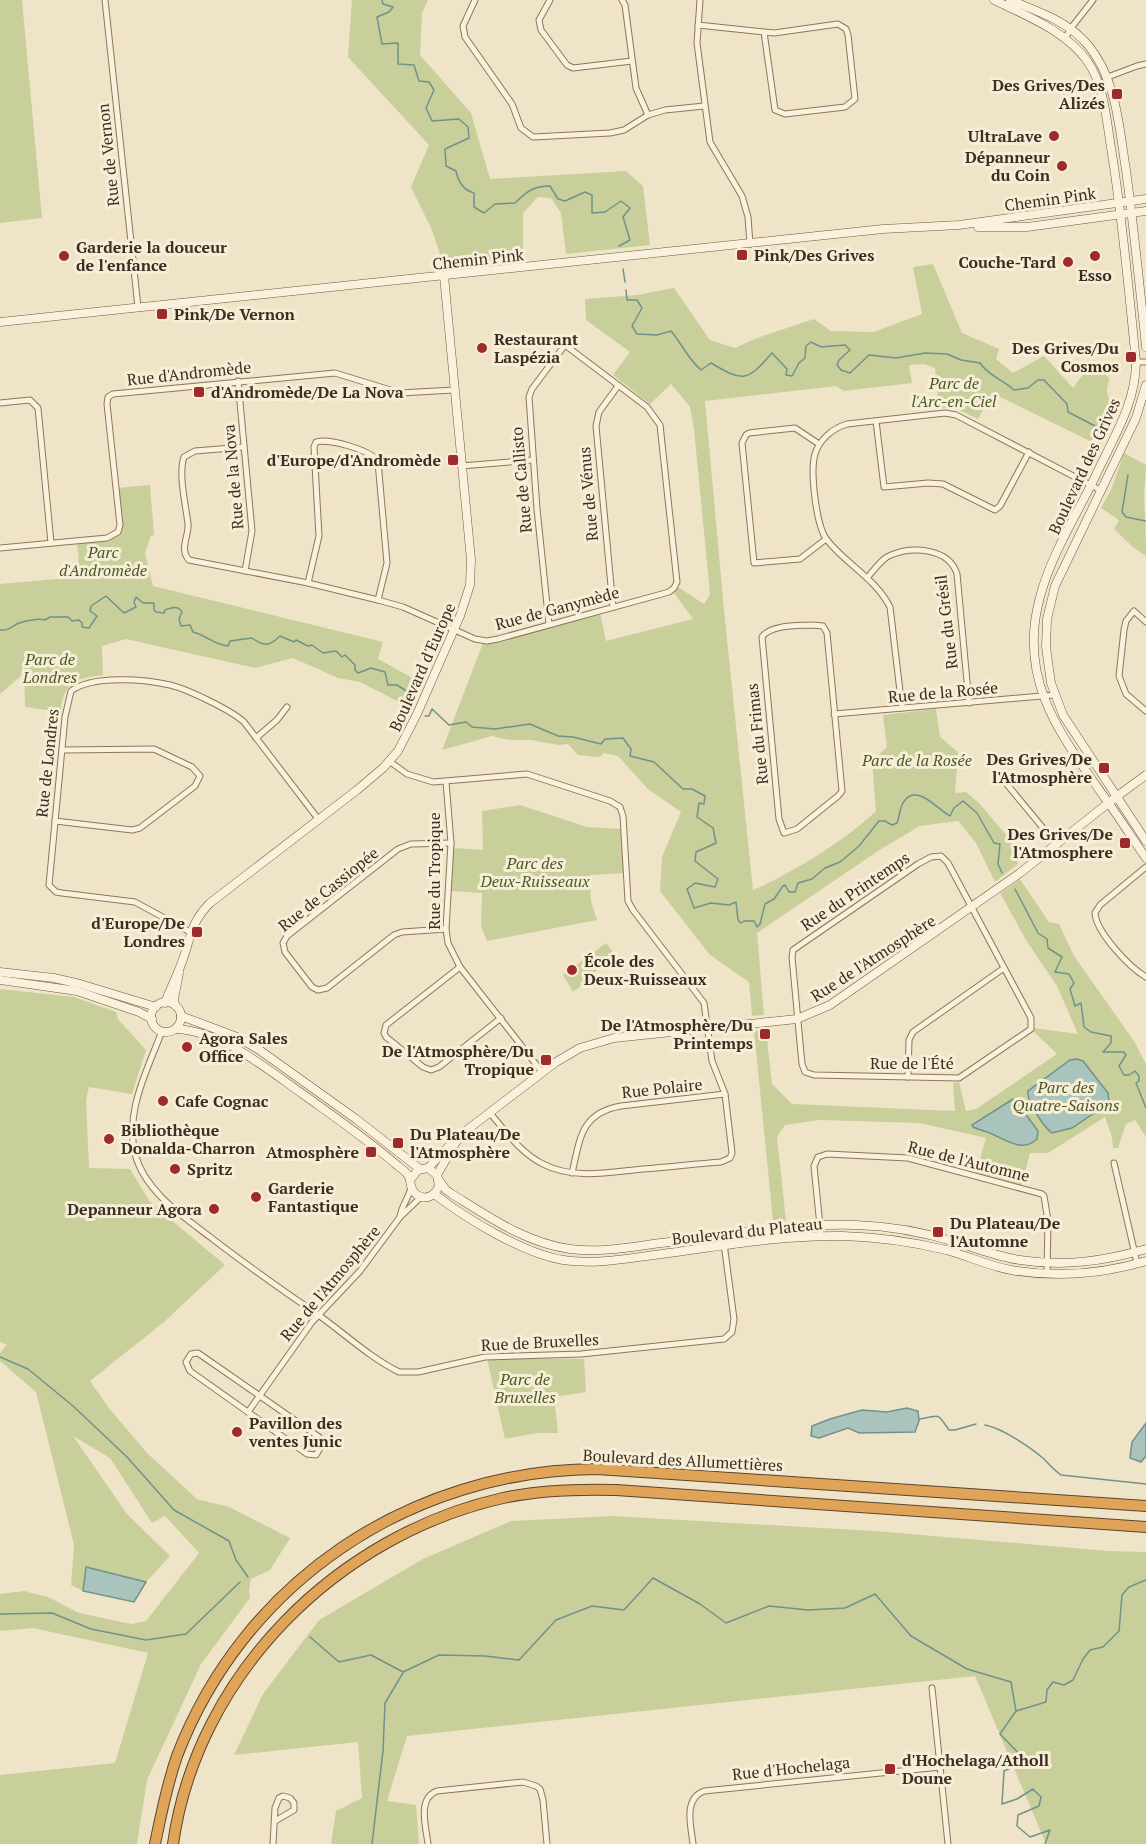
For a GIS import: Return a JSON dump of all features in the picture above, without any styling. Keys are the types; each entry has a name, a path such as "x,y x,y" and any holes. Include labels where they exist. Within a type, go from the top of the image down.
{"highway":[{"name":"Boulevard des Allumettières","path":"154,1844 164,1799 184,1739 210,1689 237,1649 265,1614 303,1576 336,1551 392,1517 431,1499 471,1486 519,1475 565,1470 624,1470 1146,1506"},
{"path":"820,1504 821,1484"},
{"name":"Boulevard des Allumettières","path":"173,1844 182,1803 198,1755 218,1714 245,1671 280,1626 302,1603 343,1569 415,1527 465,1509 504,1498 552,1491 616,1490 1146,1527"}],"main road":[{"name":"Boulevard des Grives","path":"994,0 1050,28 1065,39 1088,62 1097,82 1108,130 1120,203 1136,362 1135,387 1128,408 1056,556 1040,596 1035,620 1035,658 1042,696 1054,722 1146,858"},
{"path":"1010,0 1046,14 1071,28 1089,46 1107,77 1116,104 1132,213 1146,347"},
{"name":"Chemin Pink","path":"0,322 883,230 959,225 1146,199"},
{"name":"Chemin Pink","path":"959,225 1027,227 1146,211"},
{"name":"Boulevard d'Europe","path":"165,1002 179,971 190,932 199,915 210,903 370,780 389,761 407,735 468,594 472,568 444,276"},
{"name":"Boulevard des Grives","path":"1146,385 1136,418 1058,577 1047,619 1046,647 1054,695 1067,723 1146,841"},
{"name":"Rue de l'Atmosphère","path":"438,1177 463,1133 571,1052 614,1038 797,1019 822,1010 972,909 1146,775"},
{"name":"Boulevard d'Europe","path":"175,1005 179,971"},
{"path":"0,972 54,978 156,1007"},
{"path":"0,980 77,992 139,1012 152,1019"},
{"path":"176,1029 181,1016 175,1005 165,1002 156,1007 152,1019 155,1027 167,1032 176,1029 190,1031 220,1041 255,1059 372,1144 407,1173 415,1193 421,1197 434,1194 438,1189 438,1177 407,1161 357,1119 258,1049 237,1037 181,1016"},
{"name":"Rue de l'Atmosphère","path":"424,1169 447,1147 456,1142"},
{"path":"411,1184 413,1174 424,1169"},
{"name":"Boulevard du Plateau","path":"438,1177 446,1190 510,1229 538,1241 580,1250 603,1250 786,1227 821,1225 870,1226 928,1235 1009,1258 1048,1263 1094,1262 1146,1249"},
{"name":"Boulevard du Plateau","path":"434,1194 511,1242 563,1260 605,1261 780,1238 821,1236 873,1238 925,1246 1003,1268 1047,1274 1094,1273 1142,1262"},
{"path":"925,1246 928,1235"}],"street":[{"name":"Rue de Vernon","path":"105,0 138,306"},
{"path":"475,0 463,26 465,37 512,104 521,128 532,137 610,133 624,130 648,115 664,110 704,106"},
{"path":"550,0 539,20 541,30 567,65 573,68 632,60"},
{"path":"622,0 625,5 636,88 648,115"},
{"path":"700,0 697,43 710,142 742,196 748,217 750,244"},
{"path":"1065,39 1093,0"},
{"path":"698,25 764,32 838,24 843,26 848,35 855,99 851,104 835,108 785,114 775,110 764,32"},
{"path":"1097,82 1140,64 1146,64"},
{"name":"Rue de Ganymède","path":"244,447 190,452 184,457 182,467 188,525 184,550 186,558 378,600 403,607 475,639 487,641 669,592 677,582 661,429 651,411 565,345"},
{"name":"Rue de Callisto","path":"549,624 532,460 529,397 532,389 565,345"},
{"path":"1136,362 1146,362"},
{"name":"Rue d'Andromède","path":"0,549 107,538 116,535 119,529 108,397 113,394 335,373 400,393 454,390"},
{"name":"Rue de la Nova","path":"238,381 252,531 244,571"},
{"name":"Rue de Vénus","path":"614,607 596,426 598,412 618,386"},
{"path":"0,403 30,400 38,408 51,543"},
{"path":"902,708 892,612 887,600 826,539 817,514 813,464 819,444 833,430 840,427 945,413 956,415 1100,490"},
{"path":"876,421 884,487 927,483 943,484 995,510 1000,506 1029,452"},
{"path":"819,444 800,430 789,428 749,433 742,443 754,563 800,559 826,539"},
{"path":"308,584 319,537 314,452 316,442 326,440 371,454 378,462 387,563 378,600"},
{"path":"461,466 532,460"},
{"name":"Rue du Grésil","path":"867,578 887,557 897,553 926,550 952,564 957,574 969,703"},
{"path":"1146,622 1134,611 1126,621 1119,676 1126,694 1146,711"},
{"name":"Rue du Frimas","path":"823,626 827,633 834,714 842,788 840,794 797,829 784,833 779,819 761,642 764,633 772,629 823,626"},
{"name":"Rue de Londres","path":"190,932 135,902 56,892 49,885 65,717 71,691 83,684 116,680 164,684 182,689 235,715 244,722 319,820"},
{"name":"Rue de la Rosée","path":"834,714 1054,695"},
{"path":"256,738 277,720 287,706"},
{"path":"55,822 128,830 140,828 195,786 200,776 192,767 154,749 63,750"},
{"path":"389,761 413,776 433,782 447,783 527,774 615,803 620,807 623,816 627,895 630,906 702,999 706,1009 711,1061 725,1094 732,1153 727,1161 595,1174 572,1173 546,1165 529,1155 490,1113"},
{"path":"1000,776 1057,845"},
{"name":"Rue du Tropique","path":"447,783 451,843 446,929 448,943 460,967 542,1072"},
{"name":"Rue de Cassiopée","path":"446,929 402,932 394,935 323,990 312,987 285,952 283,943 287,936 403,846 422,843 451,843"},
{"name":"Rue du Printemps","path":"797,1019 792,957 795,947 918,864 936,856 944,857 972,909"},
{"path":"1146,867 1100,905 1096,909 1095,916 1123,958 1132,968 1146,977"},
{"name":"Rue de l'Été","path":"797,1019 803,1068 809,1074 959,1078 1028,1032 1032,1025 1031,1018 972,909"},
{"path":"460,967 386,1026 384,1033 388,1040 423,1067 431,1070 439,1067 501,1018"},
{"path":"908,1077 909,1040 913,1032 1004,969"},
{"name":"Rue de Bruxelles","path":"162,1031 138,1092 134,1111 133,1143 136,1156 147,1178 165,1200 189,1221 274,1286 318,1314 392,1369 403,1373 418,1372 485,1357 581,1354 724,1339 729,1336 734,1326 723,1236"},
{"name":"Rue Polaire","path":"572,1173 582,1131 589,1122 606,1109 725,1094"},
{"name":"Rue de l'Automne","path":"821,1236 814,1166 818,1157 826,1154 908,1158 1042,1194 1048,1221 1047,1274"},
{"path":"1114,1162 1134,1252 1142,1262"},
{"name":"Rue de l'Atmosphère","path":"400,1217 401,1210 409,1196 411,1184"},
{"name":"Rue de l'Atmosphère","path":"248,1412 318,1314 365,1266 400,1217 421,1197"},
{"path":"191,1354 202,1354 260,1395 319,1437 322,1443 316,1455 307,1454 190,1371 186,1362 191,1354"},
{"path":"932,1688 948,1844"},
{"name":"Rue d'Hochelaga","path":"693,1844 690,1817 692,1800 704,1791 940,1767"},
{"path":"428,1844 425,1807 426,1798 429,1795 437,1791 523,1782 536,1786 542,1794 548,1844"},
{"path":"273,1844 275,1808 279,1798 283,1796 290,1798 294,1803 294,1810 275,1821"}],"green space":[{"path":"0,0 22,0 42,218 0,223"},
{"path":"352,0 428,0 422,13 420,55 471,113 490,179 626,171 643,186 650,245 566,254 561,213 551,198 538,197 523,213 523,258 443,264 432,230 411,187 429,145 348,57"},
{"path":"933,264 962,333 999,349 996,359 1013,373 1044,356 1073,388 1094,360 1109,378 1107,391 1113,419 1100,446 992,393 978,419 959,410 939,407 935,368 924,364 909,365 912,383 844,391 836,386 705,401 753,890 818,855 849,834 876,811 872,761 887,747 883,715 936,709 940,737 958,752 955,793 966,792 979,803 1013,843 1018,864 995,882 976,843 958,821 920,826 881,849 757,933 764,1015 752,1016 749,982 710,955 660,891 662,857 681,812 648,789 618,756 604,753 599,757 578,755 568,744 509,740 492,736 442,750 483,643 600,613 606,641 693,619 674,593 678,587 704,604 710,594 690,407 671,384 650,404 613,375 630,352 586,320 585,299 637,295 674,288 710,340 735,348 757,338 814,319 831,331 874,332 922,314 913,267"},
{"path":"1124,453 1146,465 1144,498 1146,556 1114,529 1119,520 1101,508 1111,490"},
{"path":"150,485 154,535 151,536 145,553 153,586 383,642 378,659 418,681 407,706 360,682 338,678 293,658 255,668 126,639 102,646 103,675 72,683 65,694 60,712 25,707 24,659 21,676 0,694 0,584 80,577 77,541 107,538 118,532 117,488"},
{"name":"Parc des Deux-Ruisseaux","path":"520,805 587,827 623,829 626,873 590,875 591,901 597,920 487,941 481,926 482,893 451,891 453,848 483,850 482,811"},
{"name":"Parc des Quatre-Saisons","path":"1020,879 1049,922 1059,924 1074,956 1134,1041 1146,1064 1146,1137 1135,1120 1126,1124 1118,1148 1113,1148 1105,1117 1048,1153 1030,1153 1021,1188 975,1176 986,1138 920,1123 820,1120 785,1125 777,1137 786,1221 773,1221 754,1031 766,1030 772,1084 792,1104 955,1111 953,1083 959,1082 966,1111 976,1109 1057,1054 1033,1031 1035,1028 1078,1034 1057,986 1026,940 1000,893"},
{"path":"606,943 616,956 580,983 581,986 573,992 563,975"},
{"path":"0,989 74,997 116,1012 118,1019 146,1050 132,1094 89,1087 86,1100 89,1168 130,1169 150,1202 225,1265 164,1322 90,1381 109,1408 147,1453 197,1499 229,1507 290,1538 270,1570 251,1579 250,1598 201,1664 147,1780 137,1844 0,1844 0,1775 115,1763 148,1653 33,1628 0,1631 0,1594 24,1591 48,1597 79,1613 131,1624 146,1621 199,1553 165,1516 152,1523 110,1458 73,1436 127,1514 170,1556 146,1582 86,1567 83,1591 71,1585 74,1545 36,1392 0,1361 0,1353 7,1345 0,1342"},
{"name":"Parc de Bruxelles","path":"487,1359 584,1359 586,1392 554,1397 558,1433 537,1433 505,1439"},
{"path":"612,1516 875,1531 1108,1551 1146,1552 1146,1844 1046,1844 975,1676 407,1736 387,1801 416,1805 419,1844 331,1844 336,1811 362,1798 358,1742 234,1755 263,1694 319,1620 423,1559 511,1521"}],"water":[{"path":"1070,1060 1083,1061 1108,1093 1109,1103 1072,1128 1052,1133 1036,1114 1028,1091"},
{"path":"1013,1099 1038,1131 1037,1139 1032,1143 1014,1144 973,1127 972,1125"},
{"path":"907,1408 918,1411 919,1421 915,1432 859,1433 848,1428 819,1438 811,1436 812,1426 830,1419 862,1410 887,1412"},
{"path":"1146,1423 1146,1456 1141,1462 1130,1458 1132,1442"},
{"path":"86,1567 146,1582 134,1602 83,1591"}],"waterway":[{"path":"382,0 383,4 393,7 389,12 377,17 382,44 398,43 398,64 414,65 419,81 429,82 434,90 426,108 432,121 459,119 468,127 469,138 445,149 446,166 456,171 462,185 474,193 474,207 484,213 495,204 515,203 531,190 550,186 558,199 565,201 585,192 592,195 592,213 605,212 621,201 630,208 623,217 630,240 619,246"},
{"path":"623,269 625,282"},
{"path":"626,290 627,300 637,300 642,308 632,326 637,334 657,335 671,331 701,370 711,363 731,374 744,376 750,374 772,353 787,369 786,375 792,376 799,363 805,358 806,346 811,342 821,347 845,345 850,350 837,365 841,370 850,373 869,355 896,358 925,353 947,354 961,360 980,363 987,371 1014,390 1028,388 1038,380 1044,380 1067,404 1068,412 1097,427"},
{"path":"1128,475 1122,512 1126,517 1146,521"},
{"path":"0,630 22,622 45,620 50,617 68,617 72,621 79,620 82,627 89,628 97,616 90,611 91,606 106,596 124,613 136,607 134,602 136,597 143,603 154,603 156,612 164,613 170,608 178,608 182,612 179,619 181,626 190,625 193,632 223,645 228,646 230,641 252,638 267,644 280,636 308,646 312,645 323,653 336,651 342,657 345,655 355,665 358,673 371,668 385,672 388,685 397,685 408,692 405,698"},
{"path":"425,716 429,716 432,709 449,725 466,722 472,727 495,729 530,724 558,736 601,744 605,739 623,738 631,749 630,756 654,762 683,789 692,789 705,796 704,804 699,803 697,817 713,828 716,843 696,852 695,861 718,879 715,887 695,883 687,889 694,908 711,903 729,905 736,902 738,920 741,923 754,921 757,927 760,924 765,904 774,899 783,886 785,885 789,892 795,892 798,883 812,879 825,868 840,862 859,846 879,821 892,825 897,823 902,806 910,796 922,796 950,816 954,808 963,801 977,813 994,843 1000,844 998,864 1002,873"},
{"path":"1015,889 1038,933 1047,939 1048,948 1062,957 1055,972 1069,974 1074,983 1070,989 1075,1006 1081,1003 1084,1027 1091,1032 1111,1036 1111,1043 1103,1052 1124,1052 1126,1055 1119,1066 1124,1075 1135,1071 1139,1076 1139,1081 1136,1083 1146,1108"},
{"path":"0,1357 28,1369 73,1406 127,1457 174,1510 229,1541 236,1560 248,1577"},
{"path":"919,1419 940,1417 949,1430 976,1424"},
{"path":"985,1425 1024,1444 1061,1475 1146,1484"},
{"path":"310,1637 339,1662 371,1655 403,1672 439,1655 485,1656 519,1660 556,1620 592,1606 624,1610 653,1578 700,1604 726,1623 769,1606 808,1610 845,1608 875,1594 911,1636 967,1669 1011,1682 1016,1711"},
{"path":"1045,1844 1050,1830 1030,1837 1017,1826 1018,1815 1039,1806 1041,1797 1033,1789 1017,1799 1002,1804 1004,1771 1026,1761 1000,1734 1016,1711 1046,1702 1047,1690 1053,1682 1064,1685 1073,1680 1090,1650 1103,1647 1119,1631 1122,1595 1129,1587 1146,1580"},
{"path":"0,1614 52,1613 91,1629 146,1640 186,1634 240,1582"},
{"path":"372,1844 383,1751 385,1703 403,1673"}],"place":[{"name":"Des Grives/Des Alizés","path":"1117,94"},
{"name":"UltraLave","path":"1054,136"},
{"name":"Dépanneur du Coin","path":"1062,166"},
{"name":"Pink/Des Grives","path":"742,255"},
{"name":"Garderie la douceur de l'enfance","path":"64,256"},
{"name":"Esso","path":"1095,256"},
{"name":"Couche-Tard","path":"1068,262"},
{"name":"Pink/De Vernon","path":"162,314"},
{"name":"Restaurant Laspézia","path":"482,348"},
{"name":"Des Grives/Du Cosmos","path":"1131,357"},
{"name":"d'Andromède/De La Nova","path":"199,392"},
{"name":"d'Europe/d'Andromède","path":"453,460"},
{"name":"Des Grives/De l'Atmosphère","path":"1104,768"},
{"name":"Des Grives/De l'Atmosphere","path":"1125,843"},
{"name":"d'Europe/De Londres","path":"197,932"},
{"name":"École des Deux-Ruisseaux","path":"572,970"},
{"name":"De l'Atmosphère/Du Printemps","path":"765,1034"},
{"name":"Agora Sales Office","path":"187,1047"},
{"name":"De l'Atmosphère/Du Tropique","path":"546,1060"},
{"name":"Cafe Cognac","path":"163,1101"},
{"name":"Bibliothèque Donalda-Charron","path":"109,1139"},
{"name":"Du Plateau/De l'Atmosphère","path":"398,1143"},
{"name":"Atmosphère","path":"371,1152"},
{"name":"Spritz","path":"175,1169"},
{"name":"Garderie Fantastique","path":"256,1197"},
{"name":"Depanneur Agora","path":"214,1209"},
{"name":"Du Plateau/De l'Automne","path":"938,1232"},
{"name":"Pavillon des ventes Junic","path":"237,1432"},
{"name":"d'Hochelaga/Atholl Doune","path":"890,1769"}],"park label":[{"name":"Parc de l'Arc-en-Ciel","path":"954,392"},
{"name":"Parc d'Andromède","path":"103,561"},
{"name":"Parc de Londres","path":"50,668"},
{"name":"Parc de la Rosée","path":"917,760"}]}
